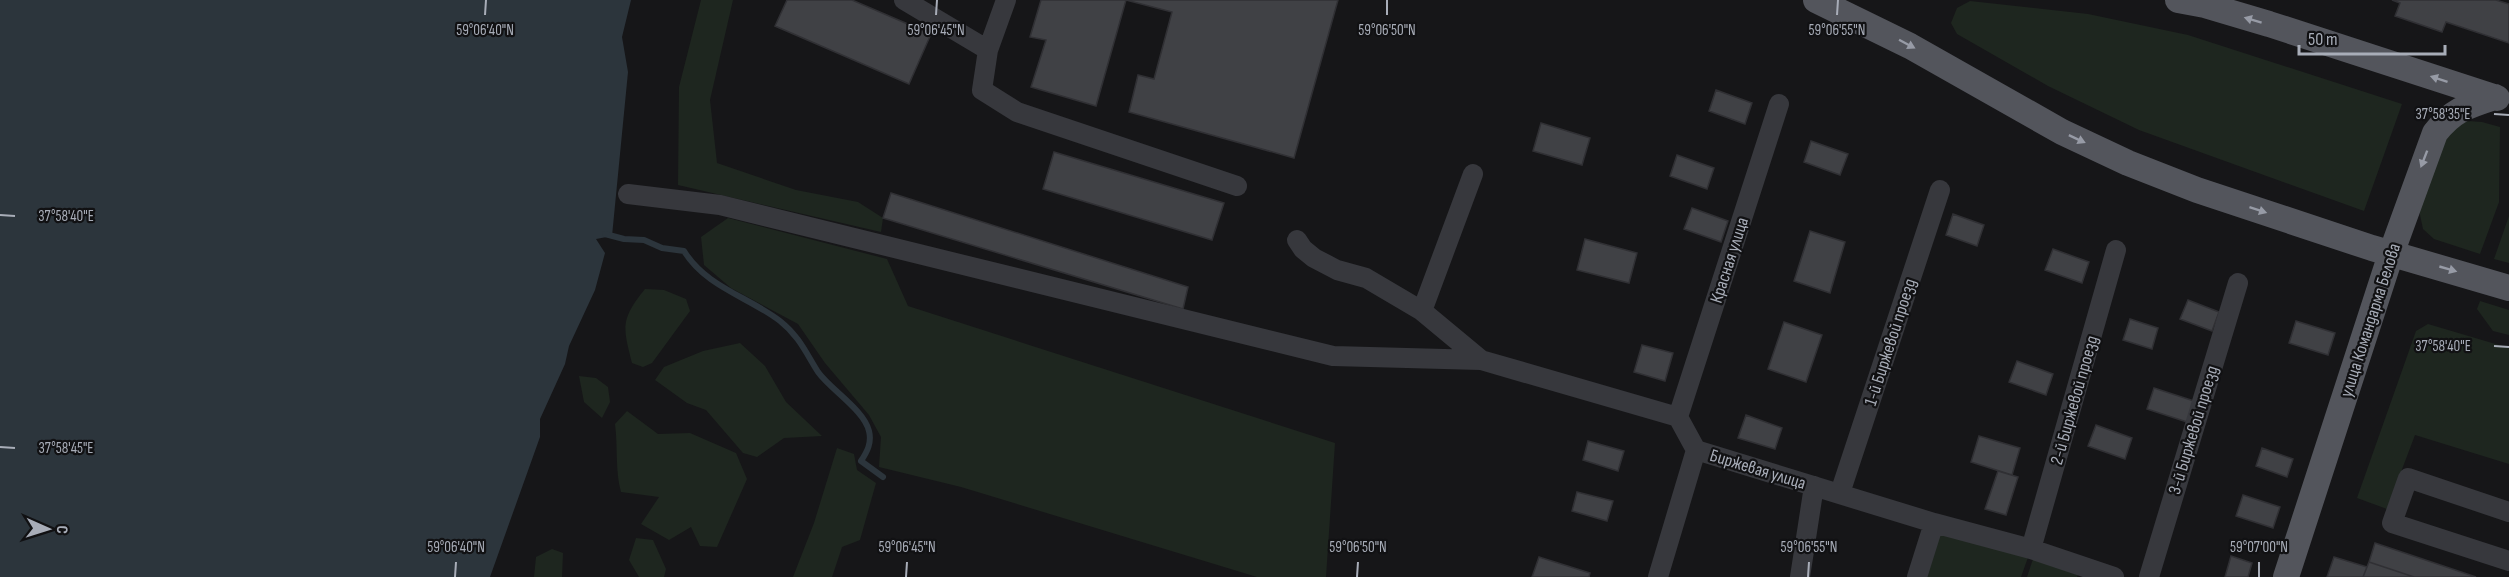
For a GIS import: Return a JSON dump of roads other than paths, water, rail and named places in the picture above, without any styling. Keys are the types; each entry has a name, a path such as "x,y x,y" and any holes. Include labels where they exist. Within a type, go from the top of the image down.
{"main road":[{"path":"1816,0 1910,45 2062,132 2128,164 2197,190 2391,254 2509,288"},
{"path":"2178,0 2206,3 2502,100"},
{"name":"улица Командарма Белова","path":"2286,577 2391,254 2435,133 2447,117 2464,107 2502,100"}],"street":[{"path":"904,0 988,50"},
{"path":"1006,0 988,50 982,90 1017,112 1237,186"},
{"name":"Красная улица","path":"1678,417 1779,104"},
{"path":"1422,311 1473,174"},
{"name":"1-й Биржевой проезд","path":"1840,493 1940,190"},
{"path":"628,194 720,205 1333,356 1481,360 1678,417"},
{"path":"1297,240 1303,249 1314,258 1337,270 1366,278 1422,311 1481,360"},
{"name":"2-й Биржевой проезд","path":"2031,549 2116,250"},
{"name":"3-й Биржевой проезд","path":"2149,577 2238,283"},
{"name":"Биржевая улица","path":"1678,417 1696,450 1934,523 2031,549 2114,577"},
{"path":"1658,577 1696,450"},
{"path":"2509,512 2408,478 2392,523 2509,561"},
{"path":"1800,577 1814,486"},
{"path":"1917,577 1934,523"}],"waterway":[{"path":"605,234 624,239 644,240 662,248 684,251 693,263 716,283 768,313 787,327 802,345 818,372 861,415 870,435 867,451 861,461 883,477"}]}
